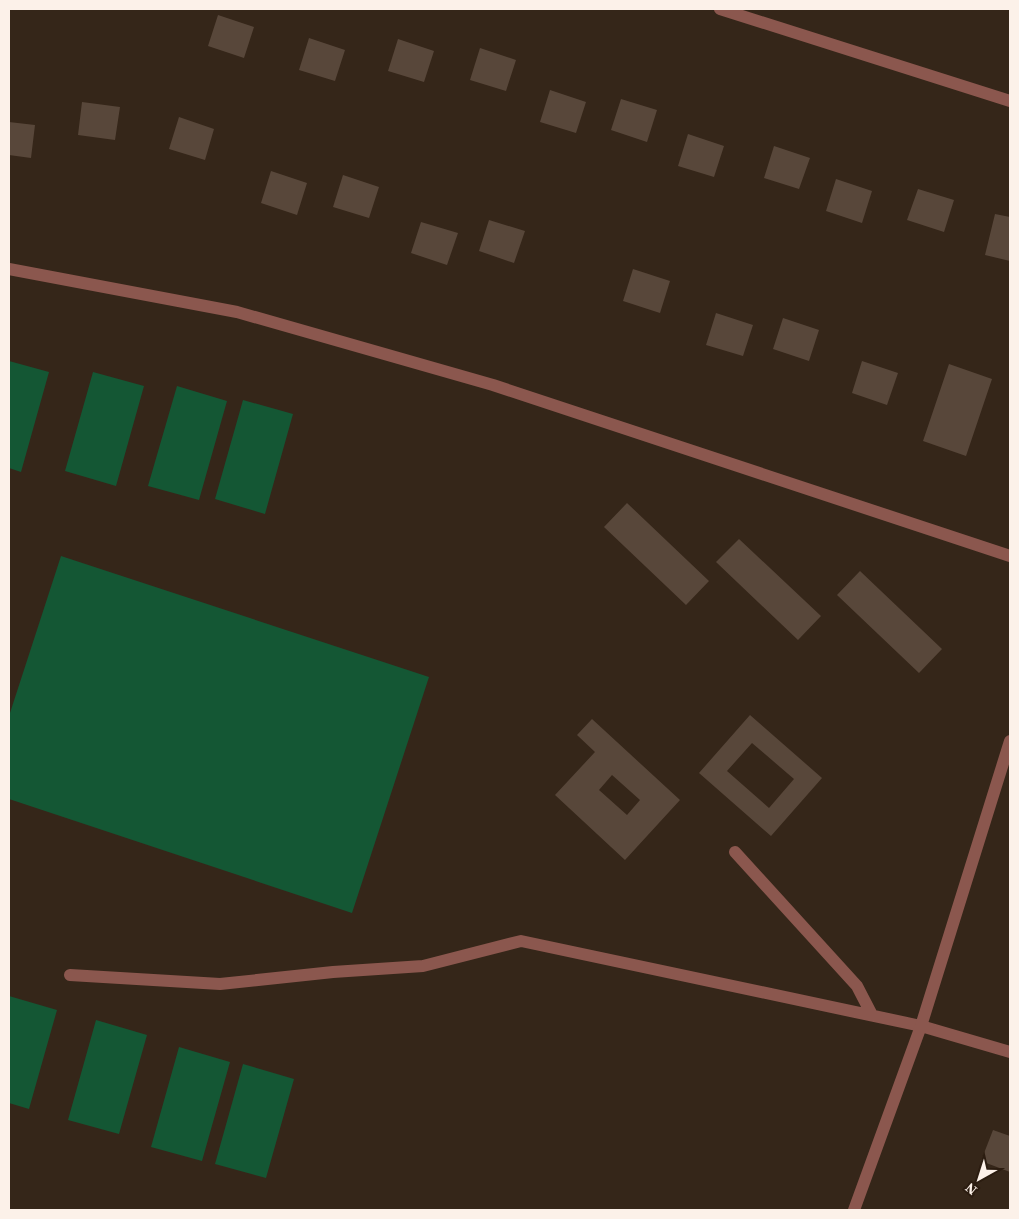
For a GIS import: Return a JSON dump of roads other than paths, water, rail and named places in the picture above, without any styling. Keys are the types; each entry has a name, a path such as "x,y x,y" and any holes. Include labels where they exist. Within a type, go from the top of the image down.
{"street":[{"path":"720,9 1010,102"},
{"path":"9,269 238,312 484,383 1010,556"},
{"path":"854,1210 921,1026 1010,742"},
{"path":"734,852 857,986 872,1015"},
{"path":"70,975 220,984 333,972 423,966 521,941 921,1026 1010,1052"}]}
